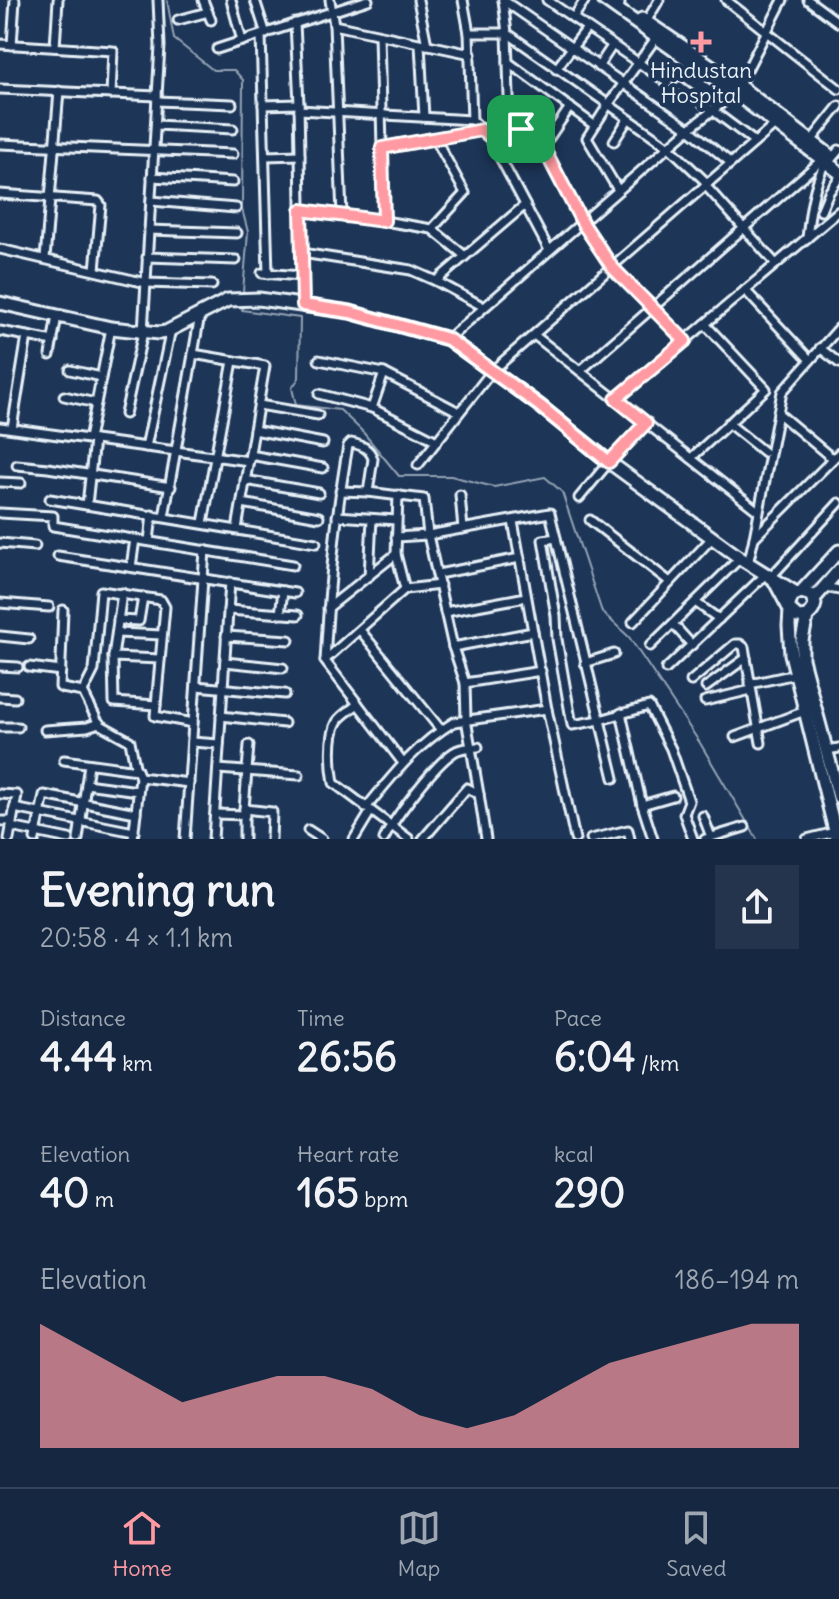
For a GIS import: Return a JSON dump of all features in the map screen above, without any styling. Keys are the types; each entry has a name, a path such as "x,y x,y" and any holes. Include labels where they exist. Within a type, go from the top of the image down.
{"main road":[{"path":"604,0 811,141 831,159 839,172"},
{"path":"618,1 737,90 776,124 831,159"},
{"path":"0,303 111,328 159,333 228,300 259,299 350,312 448,339 744,561 770,578 799,592 806,592 814,599"},
{"path":"836,797 805,711 791,654 789,626 792,596 839,551"},
{"path":"837,836 833,749 802,659 802,640 807,616 814,609 814,599 839,570"},
{"path":"770,578 798,617 807,616"}],"street":[{"path":"12,45 14,0 25,0"},
{"path":"55,47 58,0"},
{"path":"125,414 143,332 160,46 158,0"},
{"path":"178,20 209,16 203,0"},
{"path":"231,0 242,41"},
{"path":"255,0 263,34 265,274 302,276"},
{"path":"330,0 334,25 342,215"},
{"path":"217,49 368,0"},
{"path":"418,0 424,44 424,117"},
{"path":"463,0 471,54 472,120"},
{"path":"503,0 510,128"},
{"path":"503,0 689,129 731,163"},
{"path":"547,0 668,83"},
{"path":"573,18 585,0"},
{"path":"646,22 659,0"},
{"path":"726,0 839,89"},
{"path":"448,339 737,90 783,0"},
{"path":"808,0 837,22 839,11"},
{"path":"295,23 303,305"},
{"path":"334,25 471,54"},
{"path":"556,69 587,28"},
{"path":"469,33 507,33 669,147 776,264"},
{"path":"379,35 384,221"},
{"path":"618,190 587,138 656,38"},
{"path":"0,44 113,51 111,94"},
{"path":"598,67 612,46"},
{"path":"508,62 594,125"},
{"path":"680,86 755,142"},
{"path":"0,89 232,104"},
{"path":"45,259 59,91"},
{"path":"263,105 472,120 485,132 549,250"},
{"path":"811,141 839,106"},
{"path":"539,139 549,138 570,107"},
{"path":"614,141 628,119"},
{"path":"418,465 492,371 776,124"},
{"path":"156,125 233,129"},
{"path":"382,148 510,128 521,129 539,139 582,222 612,267 685,341"},
{"path":"432,229 465,193 436,140"},
{"path":"0,144 233,154"},
{"path":"265,156 300,155"},
{"path":"580,371 743,228 831,159"},
{"path":"807,238 817,179 831,159"},
{"path":"152,177 233,182"},
{"path":"821,211 839,178"},
{"path":"0,194 98,201 101,205 95,270"},
{"path":"151,201 236,208"},
{"path":"436,281 525,205"},
{"path":"301,210 432,229 465,256"},
{"path":"616,399 839,211"},
{"path":"149,230 237,233"},
{"path":"0,249 146,283 212,285"},
{"path":"302,253 411,270 484,307"},
{"path":"147,257 236,260"},
{"path":"745,290 810,360"},
{"path":"164,517 201,313"},
{"path":"50,355 57,316"},
{"path":"691,458 766,389 705,324"},
{"path":"87,505 96,403 111,328"},
{"path":"650,646 695,602 744,561 754,538 782,392 839,328"},
{"path":"146,447 171,329"},
{"path":"0,342 1,331 53,341"},
{"path":"534,335 758,511"},
{"path":"12,428 27,336"},
{"path":"820,348 839,363"},
{"path":"193,354 265,366 237,529"},
{"path":"319,360 384,373 459,412"},
{"path":"203,523 233,361"},
{"path":"70,370 101,377"},
{"path":"372,408 384,373"},
{"path":"319,394 372,408 437,441"},
{"path":"64,396 96,403"},
{"path":"259,405 318,415"},
{"path":"754,538 836,456 778,413"},
{"path":"579,498 646,423"},
{"path":"728,423 764,452"},
{"path":"0,427 215,457 249,458 323,468"},
{"path":"254,430 323,443"},
{"path":"368,492 372,454 363,446 351,443 337,516 325,661 403,763"},
{"path":"17,465 171,487"},
{"path":"245,480 319,493"},
{"path":"0,482 21,483"},
{"path":"340,491 424,499 428,535 445,612 465,683 466,719 474,747 486,839"},
{"path":"398,495 396,554 405,589"},
{"path":"460,495 463,529"},
{"path":"50,499 316,543"},
{"path":"242,503 319,517"},
{"path":"666,669 719,619 770,578 839,503"},
{"path":"0,513 53,516 53,526 293,565"},
{"path":"396,537 428,535 550,513 614,778"},
{"path":"149,541 152,515"},
{"path":"337,516 396,520"},
{"path":"369,576 372,519"},
{"path":"590,520 670,582"},
{"path":"513,521 547,709 575,839"},
{"path":"556,538 543,540 572,725 647,705 650,707 671,749 689,801 684,814 693,839"},
{"path":"633,622 712,538"},
{"path":"131,567 135,539"},
{"path":"0,543 35,546"},
{"path":"195,839 185,839 205,550"},
{"path":"328,608 396,554"},
{"path":"58,556 295,593"},
{"path":"438,574 520,558"},
{"path":"213,839 230,582"},
{"path":"325,661 405,589 440,585"},
{"path":"824,587 839,590"},
{"path":"83,692 94,670 101,591 161,600 165,607 155,716 193,723"},
{"path":"280,614 283,591"},
{"path":"122,593 113,657 114,702 156,705"},
{"path":"118,625 139,621 143,597"},
{"path":"445,612 526,597"},
{"path":"695,602 719,619"},
{"path":"0,603 49,607"},
{"path":"63,610 61,688 83,692"},
{"path":"228,610 298,615"},
{"path":"99,622 162,635"},
{"path":"673,624 692,645"},
{"path":"360,630 441,730"},
{"path":"453,647 533,632"},
{"path":"0,636 29,639"},
{"path":"226,636 289,640"},
{"path":"691,681 735,644 744,647 761,743"},
{"path":"585,663 614,654"},
{"path":"113,657 160,659"},
{"path":"706,687 746,658"},
{"path":"225,662 283,668"},
{"path":"0,666 18,667"},
{"path":"29,667 61,671"},
{"path":"465,683 541,671"},
{"path":"705,701 796,674"},
{"path":"196,686 285,694"},
{"path":"14,808 133,835 138,774 130,741 99,723 83,692"},
{"path":"0,697 15,698"},
{"path":"358,704 337,722 332,743 334,783 409,839"},
{"path":"354,839 368,809 403,763 441,730 466,719 547,709"},
{"path":"735,737 805,711"},
{"path":"621,713 653,839"},
{"path":"221,716 284,723"},
{"path":"45,730 87,727 99,723"},
{"path":"0,727 18,727"},
{"path":"192,742 219,744"},
{"path":"244,839 249,745"},
{"path":"384,839 390,825 446,759 459,749 474,747"},
{"path":"64,760 189,783"},
{"path":"78,839 89,764"},
{"path":"218,769 299,775"},
{"path":"86,784 138,791"},
{"path":"423,839 467,788 479,794"},
{"path":"0,794 17,795 9,839"},
{"path":"36,836 44,795 136,813"},
{"path":"642,805 673,796"},
{"path":"215,814 272,812 271,839"},
{"path":"703,816 708,838 729,836 745,827"},
{"path":"0,821 36,836 69,839"},
{"path":"308,830 322,839"},
{"path":"591,839 628,830 630,839"},
{"path":"807,839 837,836"}],"waterway":[{"path":"167,0 174,39 213,70 234,70 243,80 242,209 248,232 243,292"},
{"path":"243,303 242,310 300,318 299,378 292,388 296,405 340,410 362,431 399,476 451,476 494,487 545,477 562,492 602,612 629,637 700,743 757,839"}],"place":[{"name":"Hindustan Hospital","path":"701,42"}],"route":[{"path":"510,128 521,129 539,139 582,222 612,267 685,341 616,399 646,423 609,462 540,406 448,339 350,312 303,305 301,210 384,221 382,148 482,130 488,135 510,128"}]}
